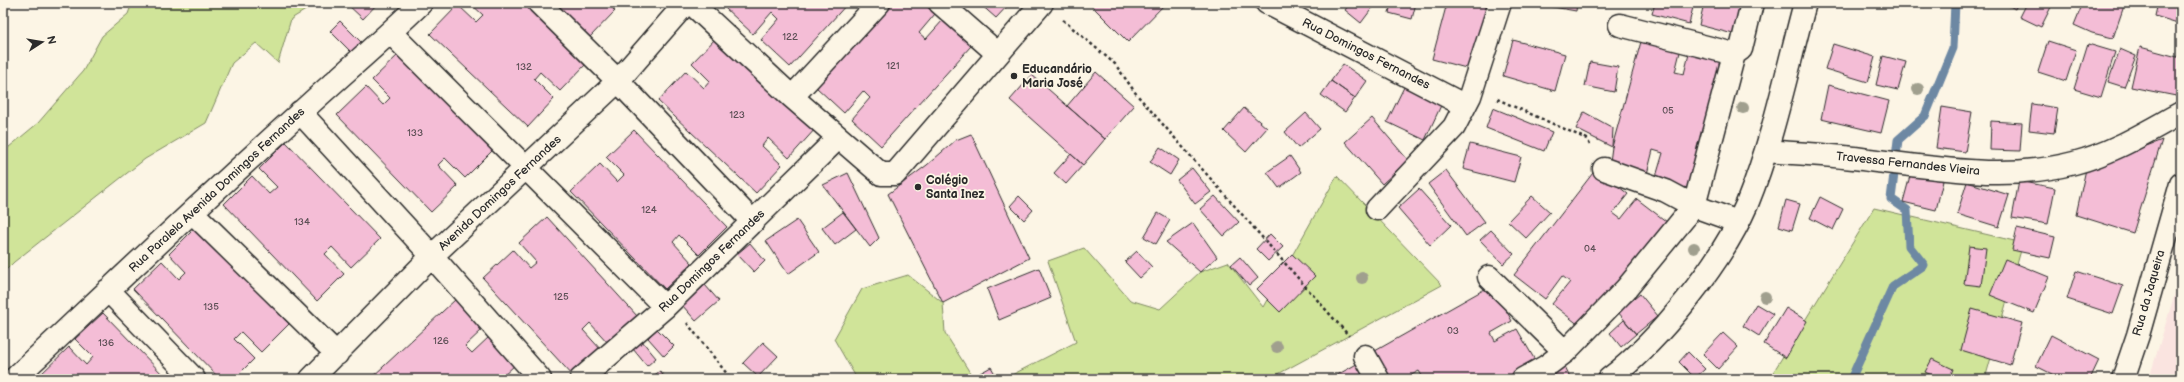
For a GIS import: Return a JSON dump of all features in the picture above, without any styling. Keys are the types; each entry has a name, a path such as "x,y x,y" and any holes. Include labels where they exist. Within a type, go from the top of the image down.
{"street":[{"name":"Rua Paralela Avenida Domingos Fernandes","path":"14,379 300,112 391,33 421,3"},
{"path":"540,3 618,81 753,222"},
{"name":"Avenida Domingos Fernandes","path":"311,379 432,256 618,81 686,3"},
{"path":"691,3 838,138 881,174 888,175 895,174 902,167 997,53 1042,3"},
{"path":"792,97 879,3"},
{"path":"940,3 997,53"},
{"name":"Rua Domingos Fernandes","path":"1267,3 1458,102 1466,102"},
{"path":"1377,209 1454,127 1466,102 1500,3"},
{"path":"1523,379 1545,367 1565,352 1626,289 1694,206 1734,54 1741,49 1752,3"},
{"path":"1609,379 1630,363 1682,306 1738,222 1766,151 1804,3"},
{"path":"1620,25 1734,54"},
{"path":"391,33 665,307"},
{"path":"300,112 432,256 540,379"},
{"name":"Travessa Fernandes Vieira","path":"1766,151 1891,162 1919,167 1979,173 2015,172 2046,169 2074,163 2111,151 2181,113"},
{"name":"Rua Domingos Fernandes","path":"582,379 665,307 838,138"},
{"path":"1604,169 1666,191 1694,206 1738,222"},
{"name":"Rua da Jaqueira","path":"2123,379 2138,335 2181,184"},
{"path":"192,212 337,354"},
{"path":"1489,277 1565,352"},
{"path":"108,290 194,379"},
{"path":"1365,356 1378,379"}],"path":[{"path":"1061,18 1115,64 1137,95 1365,356"},
{"path":"1466,102 1492,97 1587,139 1604,169"},
{"path":"665,307 691,327 731,379"}],"shaded area":[{"path":"2181,273 2181,379 2149,379"}],"green space":[{"path":"132,3 317,3 291,19 278,63 256,43 232,63 206,123 145,159 14,262 3,273 3,152 38,123 83,71 102,36 128,14"},
{"path":"1337,176 1442,285 1269,379 1004,379 1076,342 1048,261 1084,248 1130,300 1160,309 1200,272 1228,262 1263,307"},
{"path":"1874,208 2023,243 1985,379 1769,379"},
{"path":"908,275 943,303 945,333 974,379 857,379 834,339 862,289"}],"building":[{"path":"346,3 378,3 363,19"},
{"path":"470,3 525,3 588,62 560,91 540,72 534,79 554,99 528,127 430,34 458,5 476,22 483,15"},
{"path":"552,3 607,3 615,11 589,38"},
{"path":"729,3 848,3 790,67 761,40 779,19 772,12 753,34 725,8"},
{"path":"891,3 923,3 935,14 919,33 926,39 943,20 971,46 881,146 852,119 870,98 863,91 844,113 816,87"},
{"path":"979,3 1010,3 996,18"},
{"path":"1089,3 1166,3 1128,42"},
{"path":"1350,3 1376,3 1361,23 1345,10"},
{"path":"1391,3 1416,3 1412,19 1389,13"},
{"path":"1447,3 1488,3 1470,69 1432,59"},
{"path":"1542,3 1577,3 1576,11 1542,5"},
{"path":"1655,3 1694,3 1689,24 1652,14"},
{"path":"1704,3 1746,3 1737,35 1699,25"},
{"path":"1911,3 1926,3 1925,7"},
{"path":"2004,3 2018,3 2015,9"},
{"path":"2027,3 2053,3 2041,27 2020,17"},
{"path":"2083,3 2125,3 2113,38 2092,33 2074,25"},
{"path":"2158,3 2181,3 2181,24 2155,16"},
{"path":"340,21 365,46 355,56 330,31"},
{"path":"718,36 816,128 789,158 768,138 762,146 782,165 756,193 658,101 686,71 704,88 710,81 692,63"},
{"path":"1642,38 1681,48 1675,72 1684,74 1690,50 1727,59 1694,190 1655,180 1663,153 1653,150 1646,178 1609,169 1612,147"},
{"path":"1513,40 1565,54 1555,91 1503,76"},
{"path":"2048,41 2076,50 2066,81 2038,72"},
{"path":"1833,44 1875,57 1868,82 1825,69"},
{"path":"2088,44 2115,52 2101,97 2074,89"},
{"path":"2140,47 2181,58 2181,97 2131,87"},
{"path":"2120,49 2136,56 2124,87 2108,82"},
{"path":"400,53 493,150 465,178 445,158 438,165 458,186 431,212 337,115 366,87 383,105 390,98 372,80"},
{"path":"1883,56 1906,62 1898,90 1876,85"},
{"path":"1590,62 1618,67 1614,92 1585,86"},
{"path":"1343,64 1367,81 1355,98 1331,81"},
{"path":"1096,72 1134,106 1105,139 1067,106"},
{"path":"1032,75 1105,139 1083,165 1010,100"},
{"path":"1331,81 1355,98 1345,112 1321,95"},
{"path":"1407,81 1444,99 1425,140 1387,122"},
{"path":"1828,85 1889,101 1881,133 1821,119"},
{"path":"2032,104 2058,108 2054,133 2029,130"},
{"path":"1942,107 1972,112 1965,152 1936,148"},
{"path":"1244,108 1267,128 1246,152 1224,131"},
{"path":"1493,108 1552,132 1544,151 1486,128"},
{"path":"1584,112 1613,128 1612,147 1576,129"},
{"path":"1306,113 1320,129 1298,148 1285,132"},
{"path":"1372,118 1408,160 1382,184 1345,142"},
{"path":"1991,121 2022,123 2020,151 1990,150"},
{"path":"634,130 727,227 699,255 679,235 673,242 692,263 665,289 571,192 600,164 617,182 624,175 606,157"},
{"path":"971,134 1029,258 943,303 888,194 927,165 956,140"},
{"path":"2162,140 2133,233 2076,215 2086,169"},
{"path":"286,142 380,239 351,267 332,247 325,254 344,274 317,301 224,204 252,176 269,194 277,187 259,169"},
{"path":"1470,144 1521,157 1514,182 1463,169"},
{"path":"1160,147 1179,160 1170,175 1150,162"},
{"path":"1071,154 1083,165 1066,184 1054,173"},
{"path":"1290,156 1301,172 1279,188 1267,172"},
{"path":"1192,168 1211,192 1195,204 1177,180"},
{"path":"1596,169 1628,194 1613,213 1621,219 1637,199 1667,222 1584,329 1552,304 1570,282 1562,276 1545,299 1514,275"},
{"path":"1446,170 1485,222 1466,236 1428,184"},
{"path":"1911,172 1943,181 1936,210 1903,202"},
{"path":"848,173 879,238 870,247 823,185"},
{"path":"2019,181 2055,188 2048,224 2012,218"},
{"path":"1967,182 2009,195 1999,227 1957,214"},
{"path":"1419,189 1451,225 1430,245 1398,208"},
{"path":"1019,196 1033,210 1024,220 1010,206"},
{"path":"1215,196 1239,222 1224,236 1200,209"},
{"path":"1532,196 1550,212 1526,238 1508,221"},
{"path":"1820,197 1843,209 1833,230 1810,218"},
{"path":"1786,200 1800,204 1792,230 1779,226"},
{"path":"843,212 856,229 835,245 822,228"},
{"path":"1158,213 1170,220 1156,244 1144,237"},
{"path":"547,217 638,317 609,344 590,323 583,330 602,351 574,377 483,278 513,250 529,268 536,262 519,243"},
{"path":"797,220 819,252 788,274 766,241"},
{"path":"1193,223 1217,257 1200,272 1166,242"},
{"path":"196,227 289,324 261,352 241,332 234,339 254,359 234,379 220,379 133,289 162,261 179,279 186,272 169,254"},
{"path":"2017,228 2055,237 2050,258 2012,250"},
{"path":"1491,230 1514,254 1503,264 1480,240"},
{"path":"1270,234 1283,247 1268,261 1256,249"},
{"path":"750,243 765,261 754,272 737,254"},
{"path":"1969,246 1986,248 1981,286 1964,284"},
{"path":"1137,251 1152,267 1140,278 1125,262"},
{"path":"1292,254 1315,276 1280,312 1257,289"},
{"path":"1240,257 1258,278 1249,286 1231,265"},
{"path":"2005,259 2049,277 2034,313 1990,295"},
{"path":"1039,268 1051,298 999,320 987,289"},
{"path":"2076,271 2123,286 2113,314 2067,299"},
{"path":"705,285 719,301 696,321 682,305"},
{"path":"1492,285 1512,321 1491,333 1495,341 1517,329 1536,362 1506,379 1424,379 1419,371 1404,379 1391,379 1375,351"},
{"path":"1640,294 1658,316 1636,334 1618,312"},
{"path":"456,299 483,329 465,346 472,353 490,336 516,364 500,379 370,379"},
{"path":"1756,304 1773,314 1759,336 1743,326"},
{"path":"1786,308 1807,321 1786,358 1764,344"},
{"path":"1972,309 2022,323 2010,365 1961,350"},
{"path":"103,313 167,379 44,379 40,375 69,347 86,365 93,357 75,339"},
{"path":"1624,320 1636,334 1621,347 1610,333"},
{"path":"657,329 674,346 664,356 648,338"},
{"path":"1723,333 1738,347 1718,369 1703,354"},
{"path":"2051,335 2099,360 2090,379 2062,379 2036,366"},
{"path":"642,341 656,358 647,366 633,349"},
{"path":"763,342 778,356 758,377 743,363"},
{"path":"1688,352 1705,369 1695,378 1679,362"},
{"path":"1932,359 1953,369 1949,379 1940,379 1925,372"},
{"path":"1562,360 1571,379 1556,379 1550,366"},
{"path":"1362,361 1372,379 1330,379"},
{"path":"991,367 998,379 975,379 973,377"},
{"path":"660,371 666,379 649,379"},
{"path":"602,372 608,379 593,379"}],"waterway":[{"path":"1851,379 1893,286 1924,265 1909,246 1907,210 1891,199 1898,140 1925,116 1953,48 1955,3"}],"place":[{"name":"Educandário Maria José","path":"1014,76"},
{"name":"Colégio Santa Inez","path":"918,187"}]}
